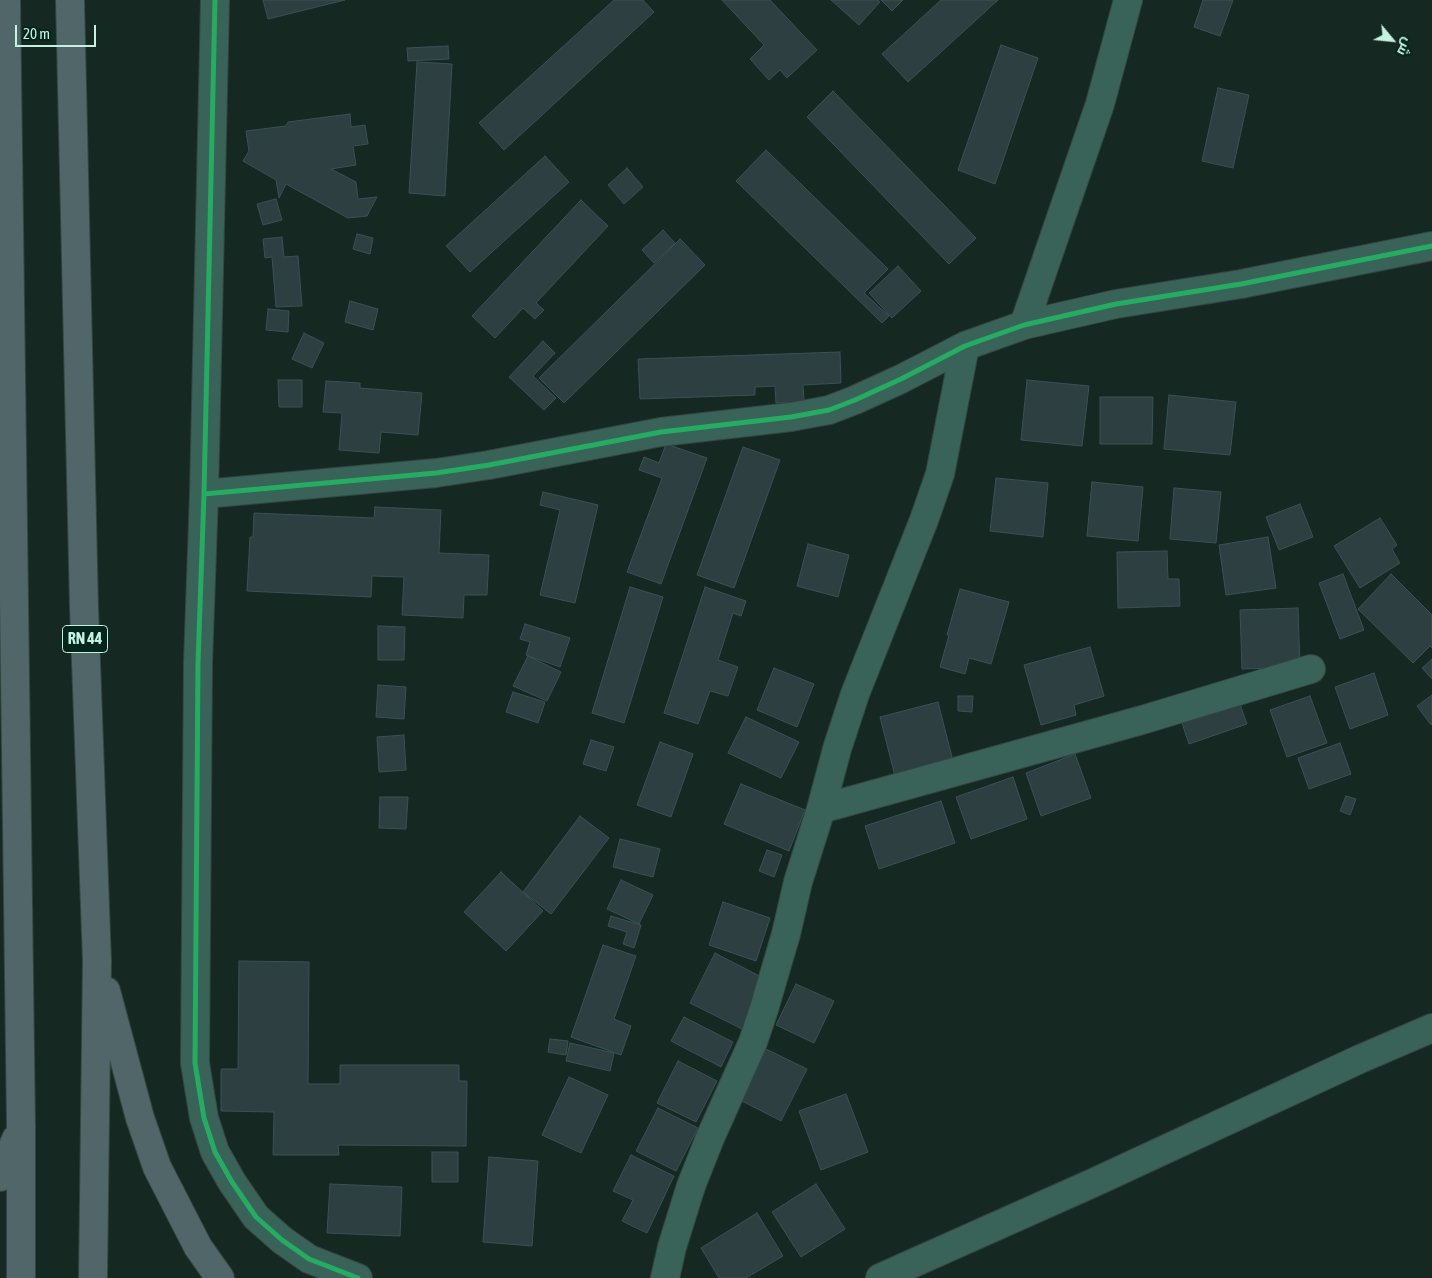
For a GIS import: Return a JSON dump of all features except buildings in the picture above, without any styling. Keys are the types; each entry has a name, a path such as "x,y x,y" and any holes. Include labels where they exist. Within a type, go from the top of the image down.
{"highway":[{"path":"6,0 21,1126 21,1278"},
{"name":"RN 44","path":"70,0 84,606 97,960 92,1278"},
{"path":"97,960 140,1118 157,1166 198,1248 220,1278"},
{"path":"0,1177 21,1126"}],"street":[{"path":"215,0 204,494 198,663 195,1064 204,1118 215,1152 232,1182 256,1217 282,1240 310,1259 358,1278"},
{"path":"1024,325 1100,104 1128,0"},
{"path":"204,494 436,473 661,432 791,417 828,410 901,379 965,346 1024,325 1116,304 1241,284 1432,246"},
{"path":"665,1278 672,1246 691,1186 710,1138 753,1042 764,1010 780,957 798,882 855,694 924,520 940,474 965,346"},
{"path":"821,809 1123,726 1311,669"},
{"path":"880,1278 1432,1028"}],"cycle path":[{"path":"215,0 204,494 198,663 195,1063 204,1118 215,1152 232,1182 256,1217 282,1240 309,1259 358,1278"},
{"path":"204,494 436,473 489,465 661,432 791,417 829,410 901,379 965,346 1024,325 1116,304 1241,284 1432,246"}]}
